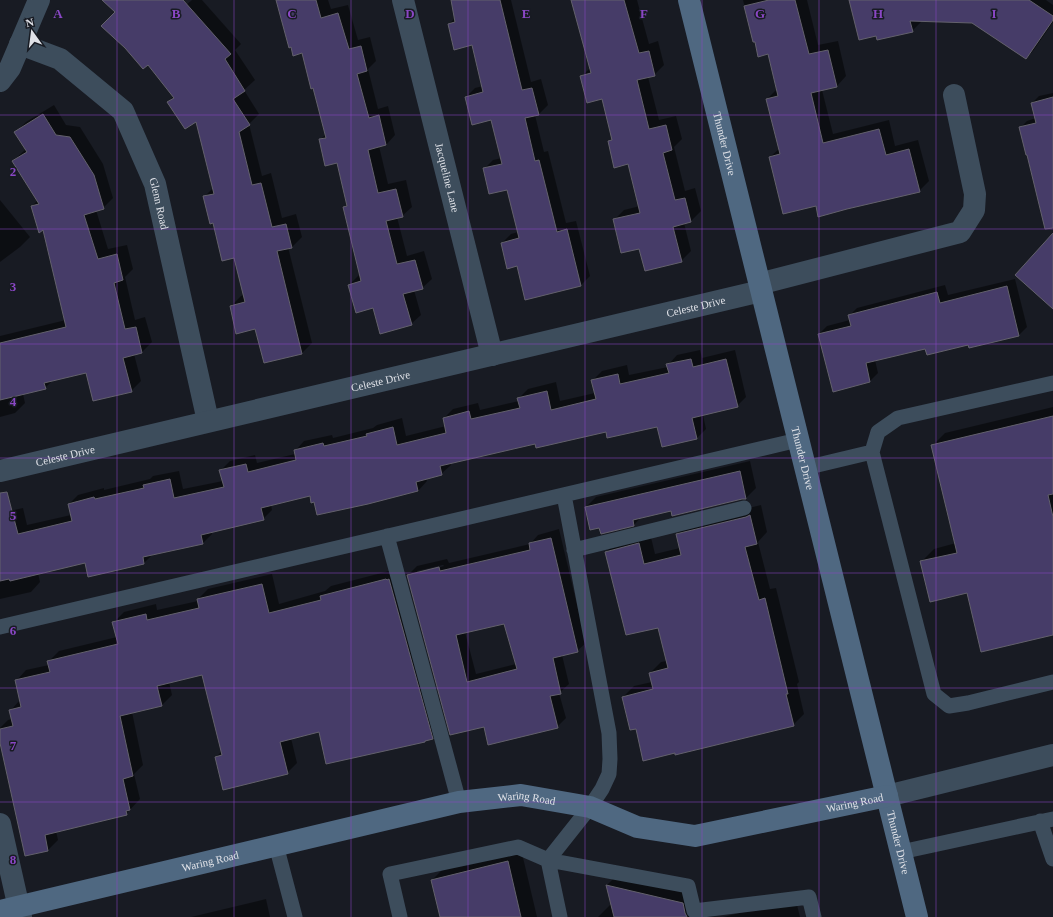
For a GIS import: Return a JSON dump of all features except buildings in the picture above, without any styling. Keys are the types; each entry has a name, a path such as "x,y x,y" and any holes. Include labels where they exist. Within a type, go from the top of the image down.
{"street":[{"path":"0,81 10,68 39,0"},
{"name":"Jacqueline Lane","path":"403,0 492,355"},
{"name":"Thunder Drive","path":"689,0 917,917"},
{"name":"Glenn Road","path":"20,44 60,59 123,111 155,184 208,421"},
{"name":"Celeste Drive","path":"0,471 492,355 760,288 960,232 974,210 975,194 954,95"},
{"name":"Waring Road","path":"13,912 276,845 459,802 521,795 590,807 637,827 695,836 887,796 1053,755"},
{"path":"0,824 13,912"}],"lane":[{"path":"1053,383 898,418 878,432 872,452 934,694 949,706 968,703 1053,682"},
{"path":"0,627 798,440"},
{"path":"805,468 872,452"},
{"path":"548,860 590,807 602,789 609,774 610,759 609,734 564,495"},
{"path":"574,550 744,508"},
{"path":"387,536 459,802"},
{"path":"901,852 1047,820 1053,859"},
{"path":"276,845 295,917"},
{"path":"400,917 390,874 518,847 548,860 688,886 694,911 809,897 814,917"},
{"path":"548,860 560,917"}]}
